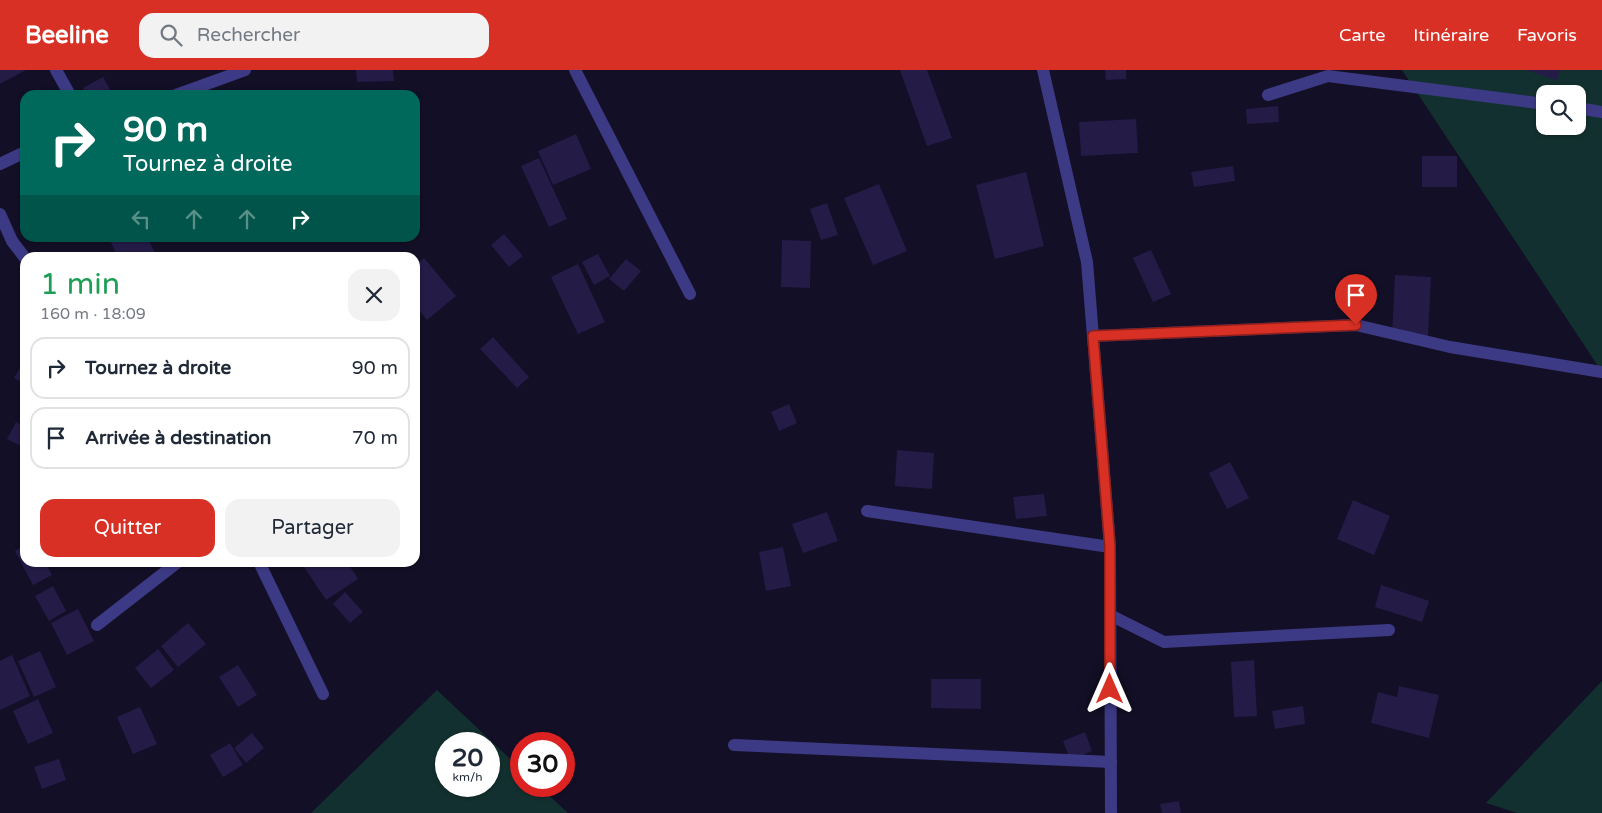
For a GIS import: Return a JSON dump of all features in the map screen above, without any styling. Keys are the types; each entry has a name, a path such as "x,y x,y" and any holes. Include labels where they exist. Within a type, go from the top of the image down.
{"street":[{"path":"56,70 67,90"},
{"path":"190,90 245,70"},
{"path":"575,70 690,294"},
{"path":"1043,70 1087,262 1110,547 1111,813"},
{"path":"1268,95 1328,76 1536,103"},
{"path":"1586,109 1602,112"},
{"path":"0,164 20,154"},
{"path":"0,214 12,241 20,252"},
{"path":"1093,336 1356,325 1450,347 1602,372"},
{"path":"867,511 1110,547"},
{"path":"97,625 172,567"},
{"path":"260,567 323,694"},
{"path":"1110,615 1164,642 1388,630"},
{"path":"734,745 1111,762"}],"green space":[{"path":"1402,70 1602,70 1602,372"},
{"path":"1602,681 1602,813 1517,813 1486,803"},
{"path":"437,690 482,732 435,732 435,797 500,797 500,749 510,759 510,797 551,797 568,813 311,813"}],"building":[{"path":"0,70 26,70 0,84"},
{"path":"356,70 393,70 394,81 357,82"},
{"path":"900,70 927,70 952,138 927,146"},
{"path":"1105,70 1126,70 1126,79 1106,80"},
{"path":"1526,70 1560,70 1557,80"},
{"path":"103,77 110,90 84,90 83,88"},
{"path":"1278,106 1279,122 1247,124 1246,109"},
{"path":"1136,119 1138,153 1081,156 1079,122"},
{"path":"576,134 591,169 553,185 538,151"},
{"path":"1422,156 1457,156 1457,187 1422,187"},
{"path":"539,158 567,219 549,227 521,166"},
{"path":"1233,166 1235,181 1194,187 1191,172"},
{"path":"1026,172 1044,246 995,259 976,185"},
{"path":"879,184 907,251 873,265 844,198"},
{"path":"827,203 838,235 821,240 810,209"},
{"path":"504,234 523,256 509,267 491,245"},
{"path":"782,240 811,241 810,288 781,287"},
{"path":"111,242 150,242 154,252 115,252"},
{"path":"1151,250 1171,294 1153,302 1133,258"},
{"path":"598,254 610,276 594,285 582,262"},
{"path":"424,258 456,296 427,320 420,311 420,261"},
{"path":"626,259 641,271 624,291 609,279"},
{"path":"578,264 605,322 578,334 551,277"},
{"path":"1395,275 1431,277 1428,337 1392,336"},
{"path":"493,337 529,377 517,388 480,349"},
{"path":"20,368 20,381 14,378"},
{"path":"789,404 797,423 779,431 771,412"},
{"path":"16,422 20,424 20,446 7,439"},
{"path":"897,450 934,453 932,489 895,486"},
{"path":"1230,462 1249,498 1227,509 1209,473"},
{"path":"1044,494 1047,516 1016,519 1013,497"},
{"path":"1353,500 1390,516 1374,555 1337,539"},
{"path":"827,512 838,541 803,553 792,524"},
{"path":"783,547 791,586 766,591 759,552"},
{"path":"20,548 20,560 15,551"},
{"path":"23,567 48,567 52,575 33,585"},
{"path":"304,567 350,567 358,579 326,600"},
{"path":"1381,585 1429,601 1422,622 1375,607"},
{"path":"53,586 66,611 49,621 35,596"},
{"path":"345,592 363,612 350,623 333,604"},
{"path":"78,609 94,641 67,655 51,623"},
{"path":"188,623 206,644 178,667 161,646"},
{"path":"158,649 174,670 151,688 135,668"},
{"path":"40,651 56,687 34,697 18,661"},
{"path":"12,655 30,696 0,710 0,661"},
{"path":"1254,660 1257,716 1234,717 1231,662"},
{"path":"238,665 257,695 238,707 219,677"},
{"path":"931,679 981,679 981,709 931,708"},
{"path":"1399,686 1439,695 1429,738 1371,723 1378,692 1397,697"},
{"path":"38,699 53,733 28,744 13,711"},
{"path":"1303,706 1305,724 1275,729 1272,711"},
{"path":"140,707 157,744 133,754 117,717"},
{"path":"1085,732 1092,751 1070,760 1063,741"},
{"path":"252,733 264,748 246,763 234,748"},
{"path":"230,743 243,765 223,777 210,755"},
{"path":"59,759 66,780 42,789 34,767"},
{"path":"1179,801 1181,813 1162,813 1160,804"}],"route":[{"path":"1110,689 1110,547 1093,336 1356,325"}]}
